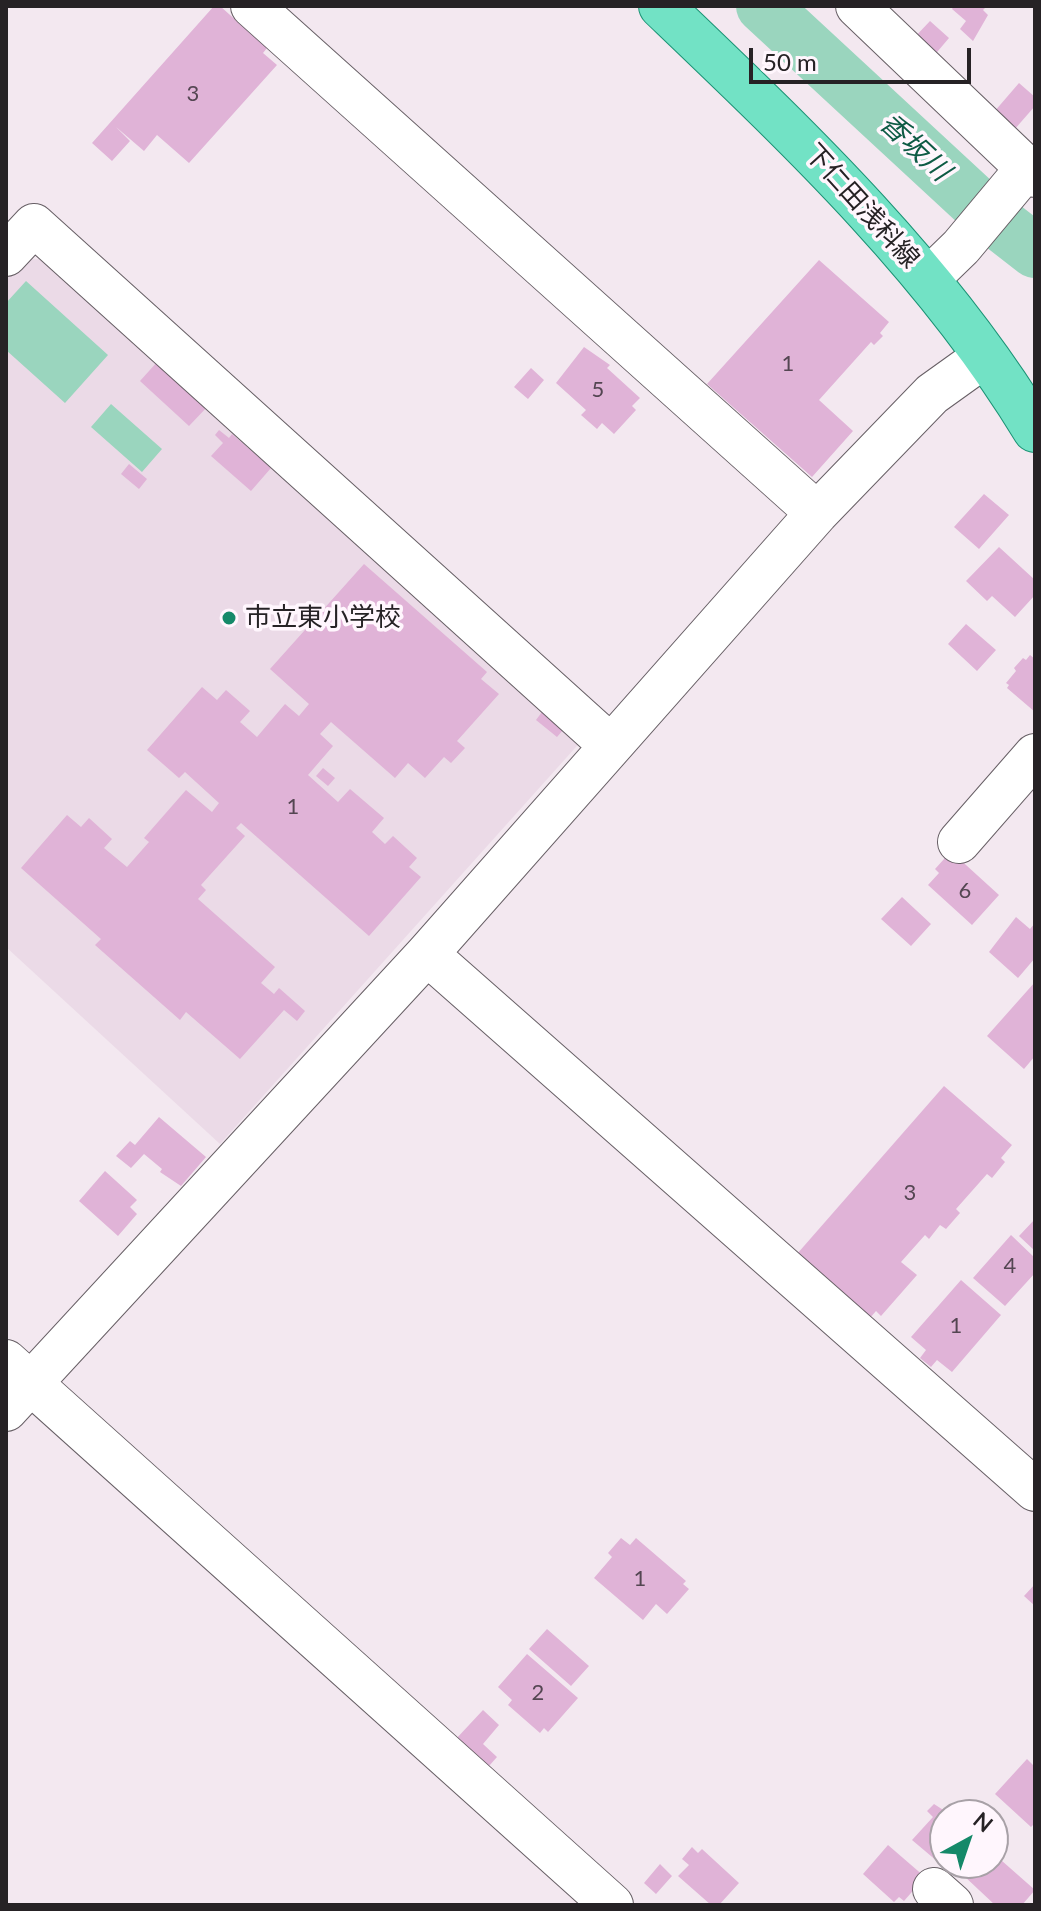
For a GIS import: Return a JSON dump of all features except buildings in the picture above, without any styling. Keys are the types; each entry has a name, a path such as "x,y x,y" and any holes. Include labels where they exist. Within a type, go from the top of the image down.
{"main road":[{"name":"下仁田浅科線","path":"661,6 800,138 928,279 1035,430"}],"street":[{"path":"252,6 817,513"},
{"path":"857,6 1022,179 928,279"},
{"path":"6,255 34,225 610,745"},
{"path":"612,1905 14,1385 427,954 817,513 932,394 985,356"},
{"path":"959,842 1035,755"},
{"path":"427,954 1035,1490"}],"shaded area":[{"name":"市立東小学校","path":"41,259 584,738 220,1144 6,947 6,272 18,260"},
{"path":"26,281 108,355 65,403 6,350 6,303"},
{"path":"111,404 162,449 142,472 91,427"}],"waterway":[{"name":"香坂川","path":"763,6 990,216 1035,251"}],"place":[{"name":"市立東小学校","path":"229,618"}]}
